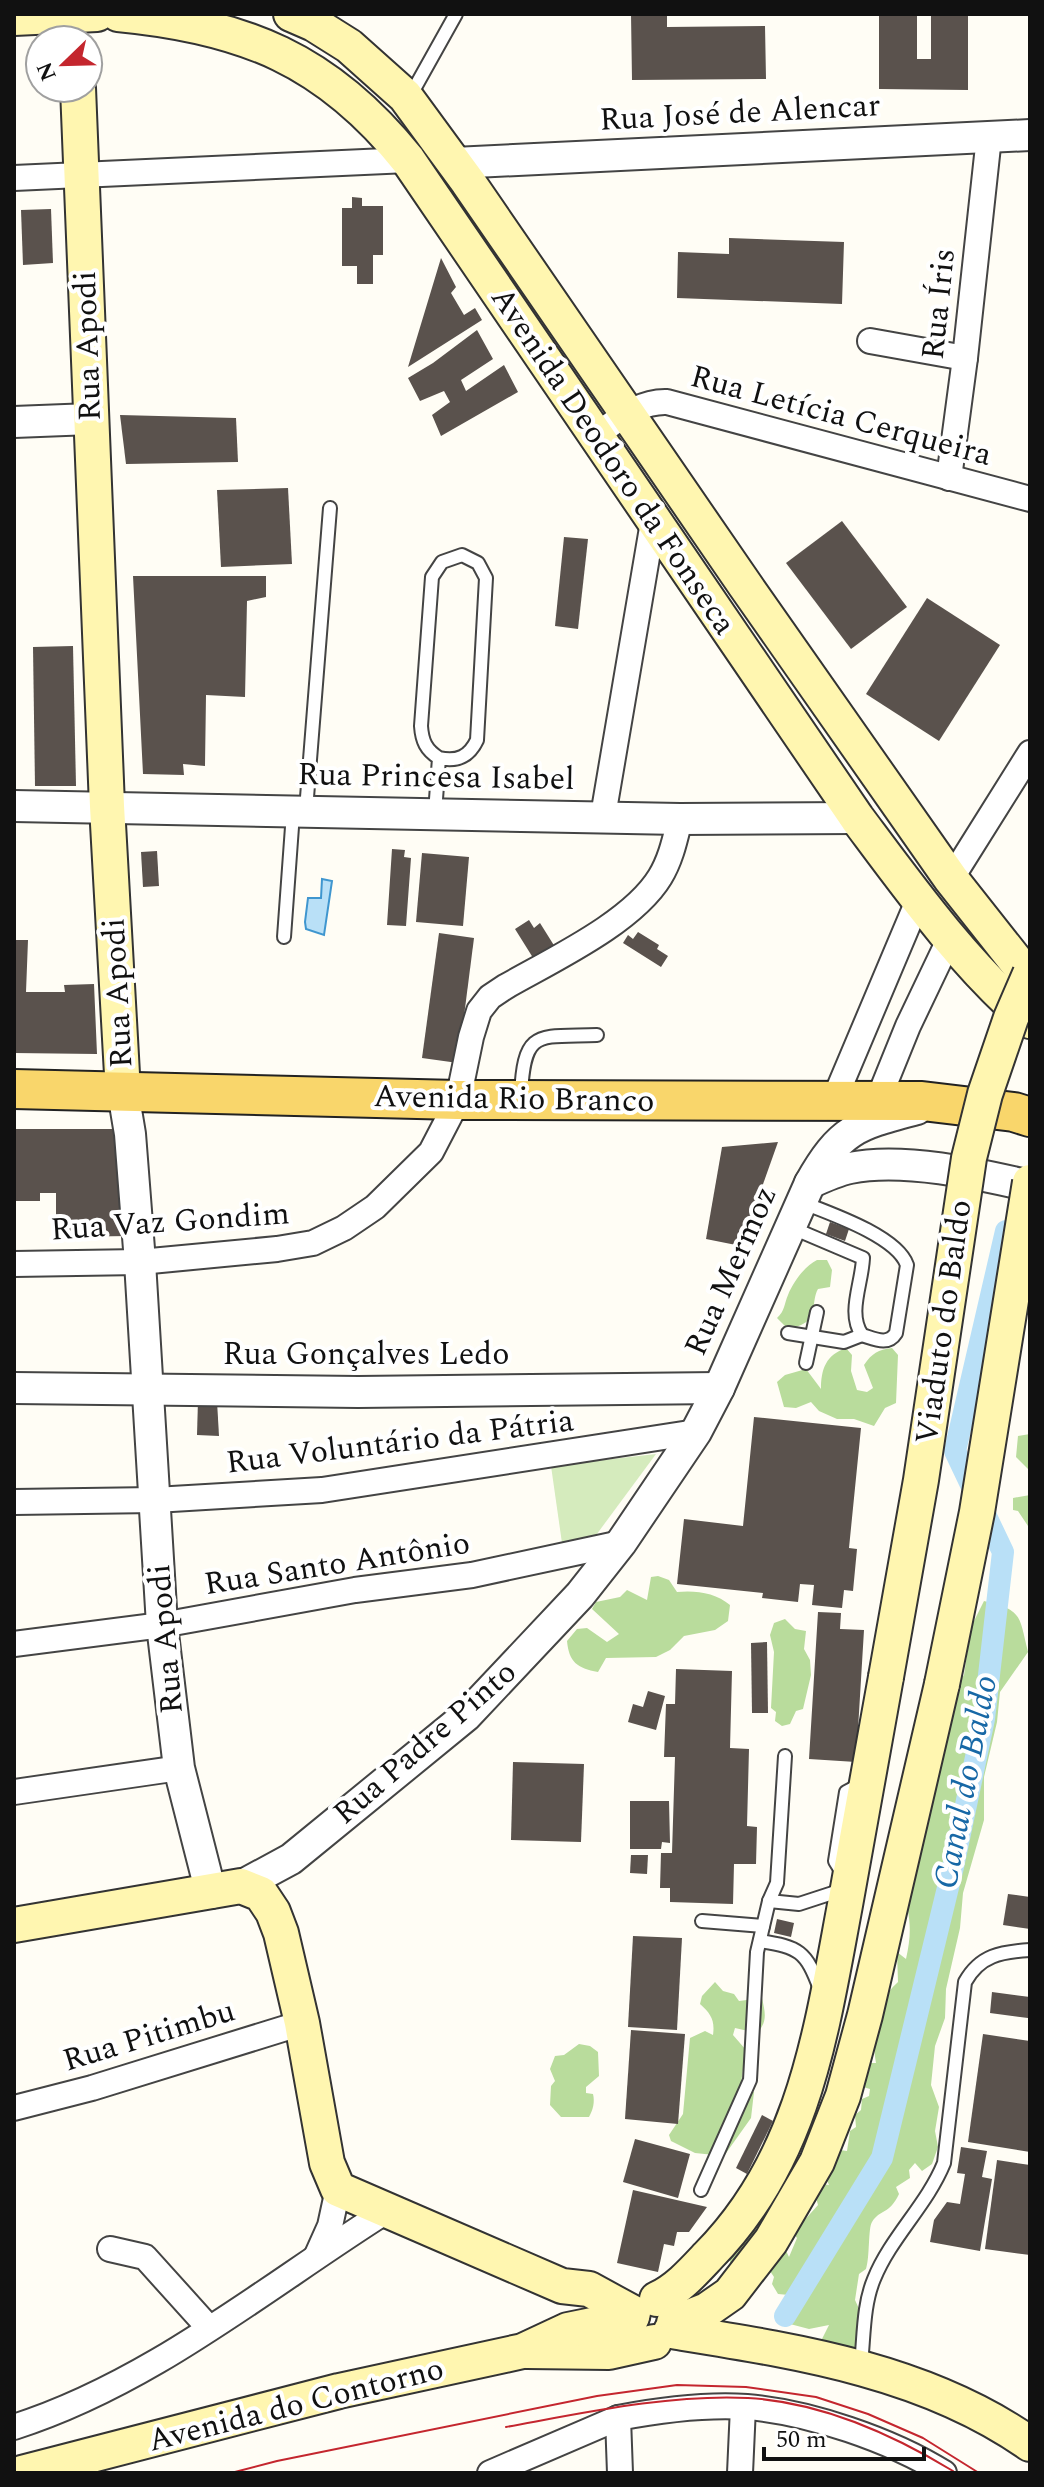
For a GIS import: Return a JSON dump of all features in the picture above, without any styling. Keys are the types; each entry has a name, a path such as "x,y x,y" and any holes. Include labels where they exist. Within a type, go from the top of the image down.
{"main road":[{"path":"14,18 97,14"},
{"name":"Avenida Deodoro da Fonseca","path":"118,14 168,19 227,32 261,44 327,81 358,104 408,160 857,818 918,901 1007,1001 1030,1021"},
{"name":"Avenida Deodoro da Fonseca","path":"291,14 349,46 405,96 951,879 1030,976"},
{"name":"Rua Apodi","path":"79,104 107,806 123,1092"},
{"path":"492,283 511,290 519,287 525,279 526,267"},
{"path":"714,609 745,585"},
{"name":"Viaduto do Baldo","path":"654,2321 668,2294 719,2245 759,2193 796,2117 811,2072 826,2007 921,1480 969,1158 985,1094 1011,1018 1030,976"},
{"name":"Avenida Rio Branco","path":"14,1089 521,1101 878,1100 938,1103 1022,1115"},
{"name":"Viaduto do Baldo","path":"654,2321 707,2310 730,2294 771,2241 817,2162 843,2096 865,2015 942,1684 977,1512 1030,1184"},
{"path":"226,1889 261,1894 273,1912 281,1933 302,2023 327,2163 338,2189 568,2287 589,2289 654,2321 861,2367 919,2386 1008,2428 1030,2444"},
{"name":"Rua Padre Pinto","path":"14,1925 226,1889"},
{"path":"568,2287 577,2311 568,2330"},
{"name":"Avenida do Contorno","path":"22,2473 339,2391 523,2351 568,2330 654,2321"},
{"name":"Avenida do Contorno","path":"523,2351 609,2352 654,2321"}],"street":[{"name":"Rua José de Alencar","path":"454,163 1030,135"},
{"name":"Rua Íris","path":"949,478 989,137"},
{"path":"14,178 408,160"},
{"path":"870,341 965,358"},
{"name":"Rua Letícia Cerqueira","path":"596,435 646,404 667,402 1030,499"},
{"path":"14,422 91,419"},
{"path":"603,816 653,522"},
{"path":"951,879 1030,753"},
{"name":"Rua Princesa Isabel","path":"14,806 680,819 857,818"},
{"name":"Rua Vaz Gondim","path":"14,1264 140,1262 277,1249 313,1243 344,1228 375,1207 431,1152 458,1100 479,1011 490,997 632,909 660,877 669,859 680,819"},
{"path":"834,1100 918,901"},
{"path":"878,1100 908,1026 950,938"},
{"path":"873,1008 908,1026"},
{"name":"Rua Apodi","path":"123,1092 130,1134 140,1262 162,1625 179,1768 226,1889"},
{"name":"Rua Mermoz","path":"719,1388 800,1204 828,1152 843,1137 864,1125 938,1103"},
{"name":"Rua Mermoz","path":"800,1204 848,1168 896,1165 1030,1184"},
{"name":"Rua Gonçalves Ledo","path":"14,1388 358,1392 719,1388"},
{"name":"Rua Padre Pinto","path":"226,1889 291,1859 466,1716 580,1595 621,1543 696,1432 719,1388"},
{"name":"Rua Voluntário da Pátria","path":"14,1502 155,1500 322,1490 696,1432"},
{"name":"Rua Santo Antônio","path":"14,1644 162,1625 355,1590 472,1575 621,1543"},
{"path":"14,1792 179,1768"},
{"name":"Rua Pitimbu","path":"14,2108 92,2088 302,2023"},
{"path":"317,2255 330,2226 338,2189"},
{"path":"14,2427 102,2391 166,2357 388,2210"},
{"path":"110,2249 145,2257 209,2328"},
{"path":"740,2473 750,2407"},
{"path":"490,2473 618,2418 656,2411 750,2407 813,2420 863,2435 895,2447 944,2473"},
{"path":"618,2418 620,2473"}],"lane":[{"path":"405,96 413,91 456,14"},
{"path":"284,937 330,508"},
{"path":"462,555 478,563 486,578 477,740 467,755 459,759 439,758 430,753 422,741 421,726 432,577 442,562 462,555"},
{"path":"435,813 439,758"},
{"path":"521,1101 527,1047 535,1040 597,1035"},
{"path":"800,1204 858,1226 904,1255 907,1265 893,1338 885,1342 862,1335 856,1327 863,1258 800,1204"},
{"path":"806,1363 817,1312"},
{"path":"788,1333 844,1342 862,1335"},
{"path":"701,2190 750,2080 757,1952 769,1901 777,1883 785,1756"},
{"path":"769,1901 799,1904 848,1885"},
{"path":"702,1921 763,1926"},
{"path":"760,1941 788,1945 801,1951 812,1967 826,2007"},
{"path":"861,2367 868,2298 874,2278 936,2184 944,2163 965,1982 972,1968 987,1957 1030,1950"}],"green space":[{"path":"817,1260 827,1260 832,1270 830,1287 818,1289 812,1314 806,1322 788,1329 777,1318 796,1280"},
{"path":"846,1348 852,1355 851,1371 857,1390 867,1392 873,1388 864,1365 867,1361 876,1353 892,1348 898,1355 896,1403 885,1408 874,1426 854,1419 837,1419 819,1411 811,1402 796,1408 784,1407 777,1382 785,1375 806,1369 821,1389 822,1375 829,1359"},
{"path":"1030,1434 1030,1471 1016,1457 1018,1436"},
{"path":"656,1454 591,1542 562,1543 551,1466"},
{"path":"1030,1495 1030,1529 1018,1511 1013,1510 1013,1498"},
{"path":"651,1577 669,1580 677,1592 705,1593 724,1601 730,1605 728,1621 715,1630 684,1636 670,1650 656,1657 606,1658 598,1672 575,1663 567,1641 577,1629 587,1628 607,1642 619,1634 592,1609 596,1602 620,1597 627,1590 647,1600"},
{"path":"984,1601 1006,1608 1017,1616 1028,1652 1000,1692 997,1722 984,1777 984,1820 963,1893 960,1928 946,1989 945,2018 935,2046 931,2085 939,2107 935,2131 938,2147 932,2164 922,2171 915,2163 909,2170 910,2178 896,2187 899,2194 895,2201 872,2222 866,2269 859,2274 855,2300 860,2311 857,2347 853,2350 832,2350 821,2341 829,2325 809,2329 790,2324 789,2319 797,2308 789,2295 778,2294 770,2271 732,2269 730,2255 737,2244 760,2227 779,2236 789,2257 797,2238 793,2233 818,2205 815,2194 822,2184 829,2185 824,2174 834,2152 847,2151 850,2131 856,2127 855,2115 861,2110 862,2099 869,2096 870,2089 863,2087 868,2063 876,2063 874,2042 877,2020 885,1999 898,1982 897,1952 906,1959 908,1950 910,1924 902,1890 950,1695 964,1675 971,1627"},
{"path":"785,1619 795,1629 806,1631 804,1649 810,1660 811,1675 803,1709 796,1711 790,1724 782,1726 775,1721 776,1712 771,1708 774,1652 770,1635 774,1623"},
{"path":"715,1982 739,2001 762,1998 765,2012 763,2025 757,2033 735,2028 733,2035 746,2050 741,2083 754,2092 751,2118 724,2156 695,2153 671,2141 669,2135 683,2114 690,2038 705,2031 713,2035 711,2018 700,2004 702,1996"},
{"path":"579,2044 590,2046 598,2052 599,2076 586,2087 586,2093 593,2094 593,2109 589,2117 561,2117 550,2105 551,2086 555,2081 550,2069 555,2056 564,2055"}],"water":[{"path":"322,879 332,881 324,935 306,929 305,922 308,898 321,898"}],"building":[{"path":"631,14 667,14 667,27 765,26 766,79 632,80"},
{"path":"879,14 917,14 917,59 931,59 931,14 968,14 968,90 879,89"},
{"path":"352,197 362,198 362,206 383,206 383,255 373,255 373,284 357,284 357,266 342,266 342,208 352,208"},
{"path":"51,209 53,263 23,265 21,210"},
{"path":"729,238 844,242 842,304 677,298 678,252 729,254"},
{"path":"441,258 456,287 451,293 464,315 475,308 482,320 408,367"},
{"path":"477,330 493,359 461,380 466,391 504,365 518,392 441,436 432,415 450,402 444,391 420,401 408,378"},
{"path":"120,415 236,418 238,462 126,464"},
{"path":"288,488 292,564 221,567 217,490"},
{"path":"842,521 907,607 851,649 786,563"},
{"path":"564,537 588,539 578,629 555,626"},
{"path":"133,576 266,576 266,597 247,601 245,697 206,695 205,766 183,764 184,775 143,774"},
{"path":"927,598 1000,645 939,741 866,694"},
{"path":"73,646 76,786 35,786 33,647"},
{"path":"392,849 405,850 404,857 411,858 406,926 387,925"},
{"path":"157,851 159,886 143,887 141,852"},
{"path":"422,853 469,857 463,926 416,922"},
{"path":"529,920 534,928 540,923 555,947 535,961 515,929"},
{"path":"638,932 659,945 657,949 668,956 661,967 623,943 628,935 633,939"},
{"path":"439,933 474,938 458,1063 422,1058"},
{"path":"14,940 28,940 26,992 65,992 64,985 94,984 97,1054 14,1053"},
{"path":"14,1129 128,1129 130,1236 56,1237 56,1193 40,1193 40,1201 14,1201"},
{"path":"778,1142 741,1246 706,1239 722,1147"},
{"path":"830,1222 849,1229 845,1241 826,1234"},
{"path":"198,1400 217,1401 219,1436 197,1435"},
{"path":"754,1417 861,1428 849,1548 857,1549 853,1591 844,1590 842,1608 812,1605 814,1585 800,1584 798,1602 762,1598 763,1593 677,1584 684,1519 743,1526"},
{"path":"818,1612 841,1613 840,1629 864,1630 856,1762 809,1759"},
{"path":"767,1642 768,1713 752,1713 751,1643"},
{"path":"676,1669 732,1671 730,1748 749,1749 747,1826 757,1827 756,1864 734,1864 733,1904 670,1902 670,1888 660,1888 661,1853 672,1853 675,1757 664,1757 666,1704 675,1704"},
{"path":"648,1691 665,1696 656,1730 628,1722 633,1704 643,1707"},
{"path":"513,1762 584,1764 581,1842 511,1840"},
{"path":"630,1801 669,1801 670,1843 662,1842 661,1849 630,1849"},
{"path":"631,1855 648,1855 647,1874 630,1873"},
{"path":"1008,1894 1030,1897 1030,1929 1003,1925"},
{"path":"777,1919 794,1923 791,1937 774,1933"},
{"path":"633,1936 682,1938 677,2030 628,2027"},
{"path":"992,1992 1030,1997 1028,2018 990,2013"},
{"path":"631,2030 685,2034 678,2124 625,2119"},
{"path":"983,2034 1030,2041 1030,2152 968,2142"},
{"path":"762,2115 773,2121 747,2174 736,2168"},
{"path":"635,2139 690,2154 678,2198 623,2182"},
{"path":"961,2147 987,2151 982,2177 992,2179 980,2251 930,2242 934,2220 947,2202 960,2204 965,2174 957,2173"},
{"path":"997,2160 1030,2165 1030,2255 985,2249"},
{"path":"633,2190 707,2207 689,2232 677,2232 674,2246 664,2244 658,2272 617,2263"}],"waterway":[{"name":"Canal do Baldo","path":"785,2316 882,2158 953,1867 984,1719 1003,1552 955,1451 1006,1231"}],"tram line":[{"path":"231,2473 597,2396 677,2385 746,2387 816,2397 868,2414 923,2438 979,2473"},
{"path":"506,2427 657,2402 748,2398 802,2406 855,2422 953,2471"}]}
